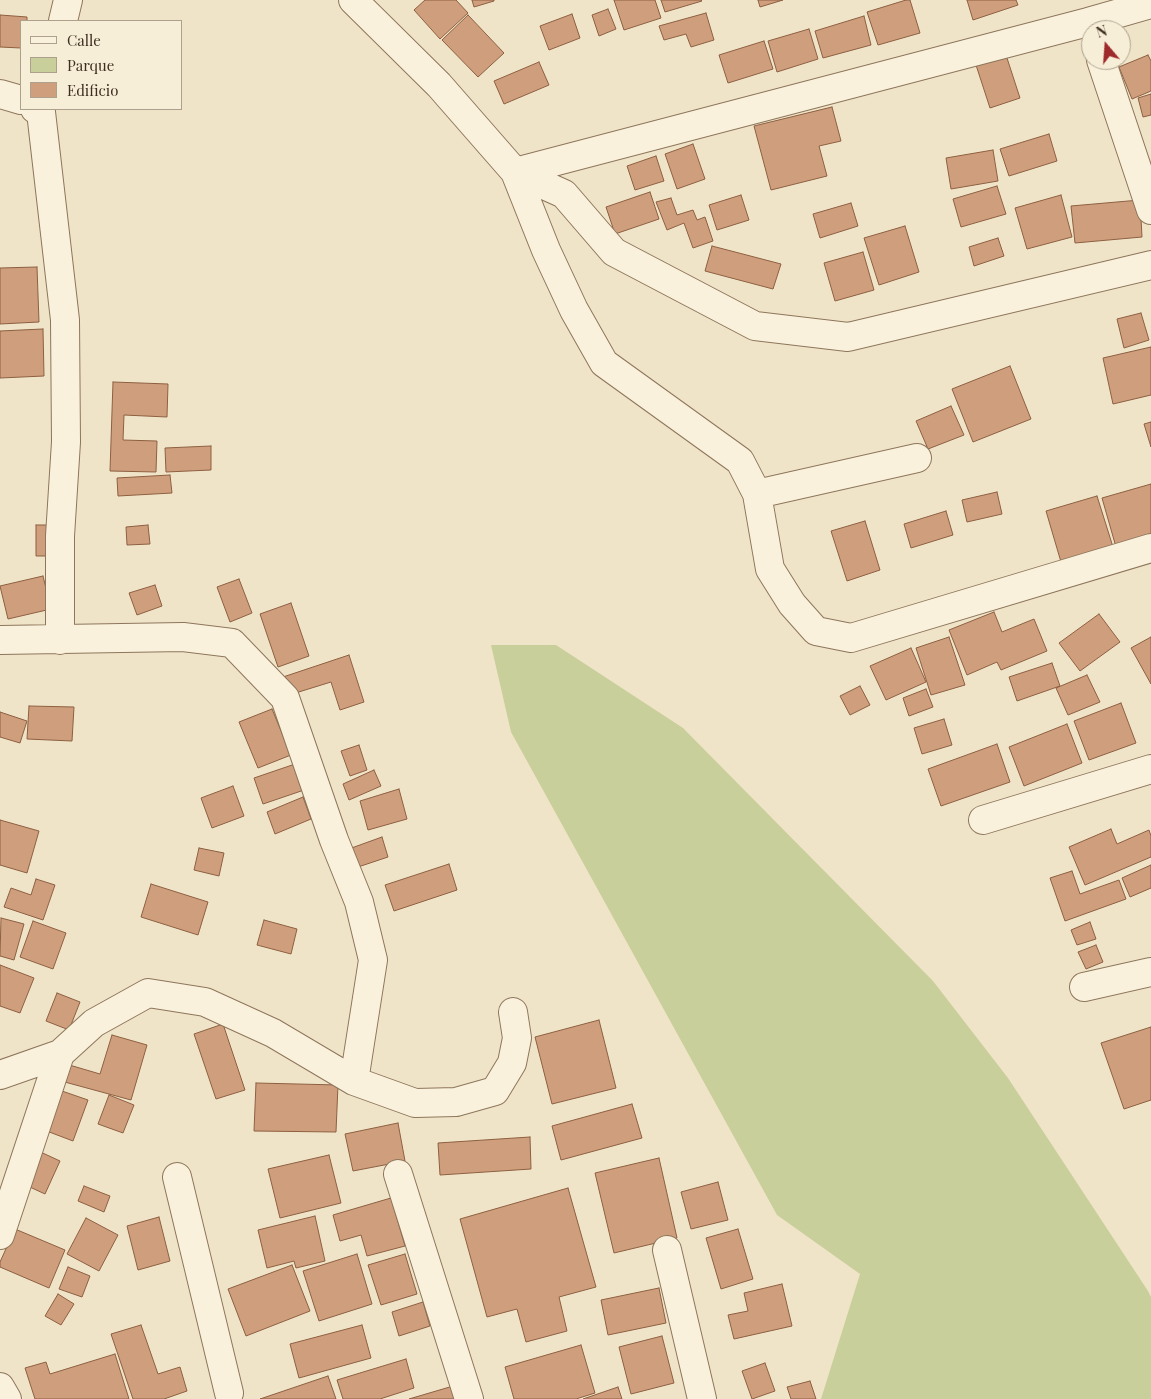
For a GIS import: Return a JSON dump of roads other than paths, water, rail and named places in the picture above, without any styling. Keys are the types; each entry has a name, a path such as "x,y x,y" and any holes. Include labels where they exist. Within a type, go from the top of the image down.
{"street":[{"path":"63,20 68,0"},
{"path":"356,1 439,85 515,172 546,250 574,310 604,362 740,461 757,494 770,568 792,604 816,631 851,638 1151,548"},
{"path":"515,172 1087,17 1151,4"},
{"path":"1104,70 1151,210"},
{"path":"0,94 20,101"},
{"path":"35,110 65,320 66,442 60,536 60,640"},
{"path":"515,172 564,194 614,252 755,326 848,337 1151,265"},
{"path":"757,494 917,458"},
{"path":"0,640 182,637 232,643 285,698 334,840 359,902 374,960 354,1082"},
{"path":"983,820 1151,769"},
{"path":"1084,988 1151,972"},
{"path":"0,1075 60,1054 94,1023 148,993 206,1002 273,1033 354,1082 415,1103 456,1102 495,1091 512,1063 517,1038 512,1012"},
{"path":"0,1235 60,1054"},
{"path":"398,1174 469,1399"},
{"path":"177,1177 225,1397"},
{"path":"667,1250 702,1399"},
{"path":"0,1387 7,1399"}]}
